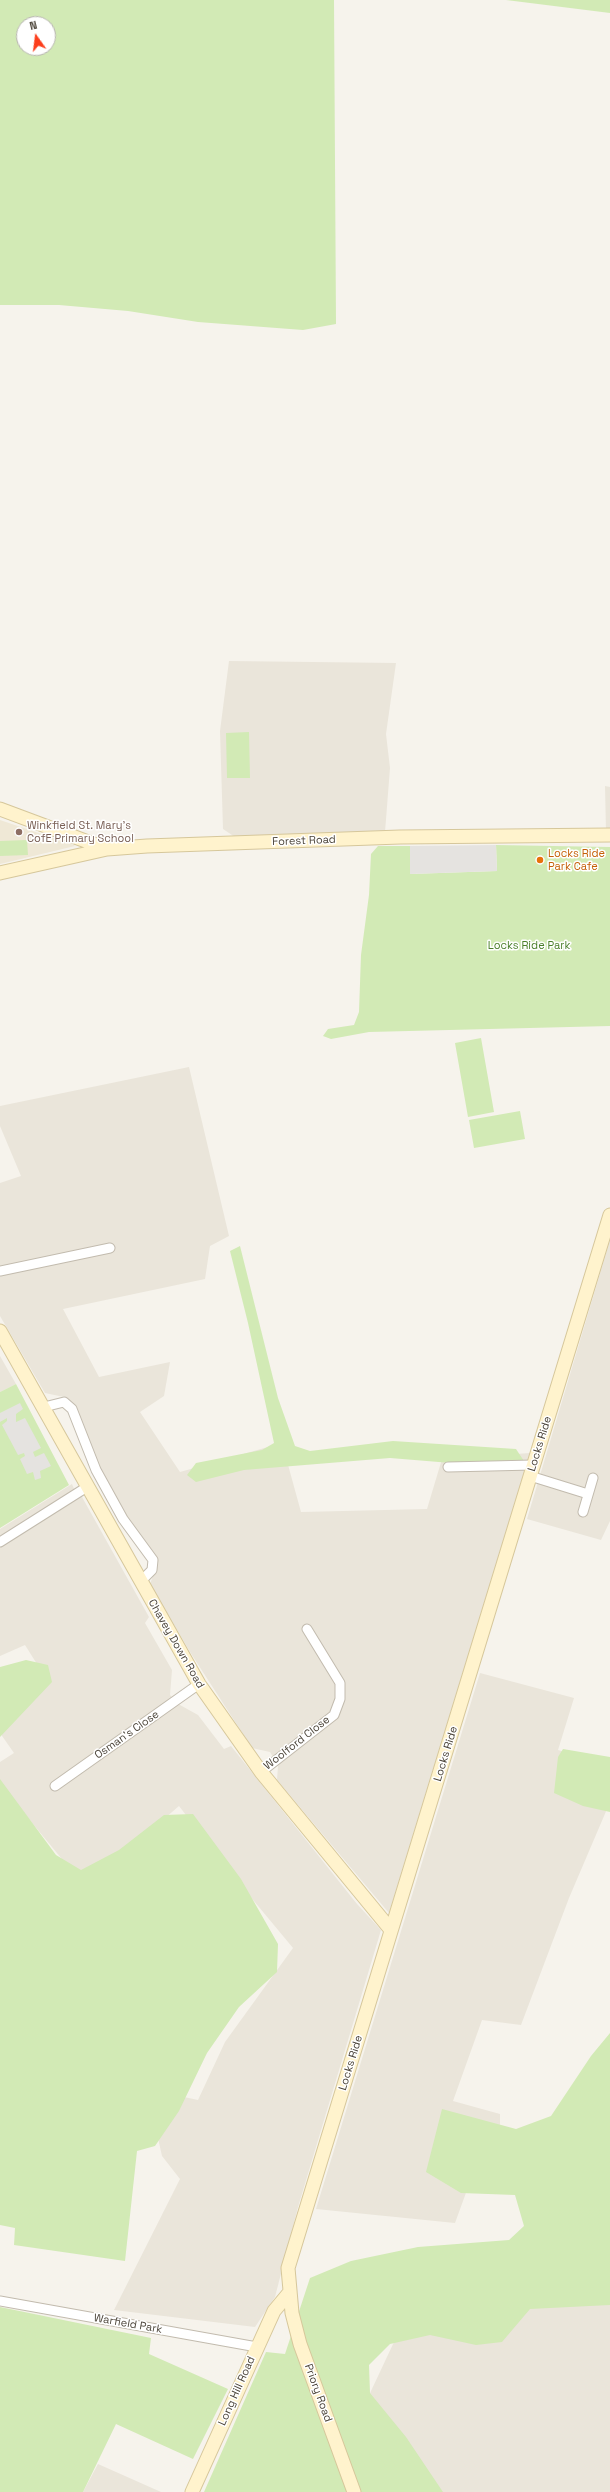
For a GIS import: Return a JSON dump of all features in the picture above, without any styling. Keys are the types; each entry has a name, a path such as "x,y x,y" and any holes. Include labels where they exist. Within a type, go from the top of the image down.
{"main road":[{"path":"0,809 107,849"},
{"name":"Forest Road","path":"0,873 107,849 400,838 610,836"},
{"name":"Locks Ride","path":"289,2293 288,2268 610,1215"},
{"name":"Chavey Down Road","path":"0,1331 44,1407 140,1582 199,1684 261,1772 391,1930"},
{"name":"Long Hill Road","path":"192,2492 274,2311 289,2293"},
{"name":"Priory Road","path":"289,2293 300,2344 354,2492"}],"street":[{"path":"0,1271 110,1248"},
{"path":"44,1407 64,1402 72,1409 96,1470 123,1519 153,1560 152,1570 140,1582"},
{"path":"448,1467 532,1471 588,1494"},
{"path":"583,1512 594,1478"},
{"path":"0,1542 87,1487"},
{"name":"Woolford Close","path":"261,1772 334,1715 340,1699 340,1683 307,1629"},
{"name":"Osman's Close","path":"55,1786 199,1684"},
{"name":"Warfield Park","path":"0,2301 257,2347"}],"shaded area":[{"path":"229,661 396,663 386,734 390,768 385,832 235,837 223,829 220,731"},
{"path":"605,786 610,787 610,831 606,832"},
{"name":"Winkfield St. Mary's CofE Primary School","path":"0,820 74,845 75,846 0,864"},
{"path":"496,845 497,871 410,874 410,846"},
{"path":"189,1067 229,1236 210,1246 205,1279 63,1309 99,1377 170,1362 164,1396 140,1412 180,1472 282,1443 301,1512 427,1509 442,1459 530,1453 389,1913 277,1780 278,1766 270,1752 252,1748 190,1652 150,1584 156,1568 154,1553 125,1514 94,1458 74,1404 64,1397 45,1393 0,1316 0,1183 21,1176 0,1126 0,1106"},
{"path":"610,1240 610,1521 601,1540 527,1519"},
{"path":"0,1356 16,1384 0,1392"},
{"path":"20,1403 23,1409 16,1414 16,1422 25,1418 41,1448 33,1452 35,1457 44,1453 51,1466 40,1471 41,1478 35,1480 33,1472 27,1474 20,1459 25,1456 24,1453 18,1455 2,1425 7,1421 7,1418 0,1422 0,1413"},
{"path":"72,1484 77,1496 82,1497 149,1617 145,1623 172,1670 170,1695 180,1705 198,1715 224,1749 231,1746 357,1904 381,1930 298,2207 275,2297 255,2327 114,2310 180,2179 162,2156 147,2089 198,2100 225,2042 293,1948 234,1877 179,1806 85,1887 0,1784 0,1762 14,1753 0,1733 47,1680 25,1645 0,1656 0,1529"},
{"path":"480,1673 574,1698 558,1750 610,1765 610,1802 569,1898 521,2025 482,2020 453,2101 500,2114 500,2176 471,2179 455,2223 316,2209"},
{"path":"610,2296 610,2492 417,2492 363,2408 402,2325"},
{"path":"98,2464 161,2492 83,2492"}],"green space":[{"path":"0,0 334,0 336,324 303,330 198,322 128,311 59,305 0,305"},
{"path":"506,0 610,0 610,13"},
{"path":"249,732 250,778 227,778 226,733"},
{"path":"27,840 28,855 0,856 0,841"},
{"name":"Locks Ride Park","path":"496,845 610,847 610,1026 369,1032 331,1039 323,1036 328,1029 354,1025 359,1012 361,955 369,895 371,854 378,846 410,846 410,874 497,871"},
{"path":"481,1038 494,1112 468,1117 455,1043"},
{"path":"520,1111 525,1139 474,1148 469,1120"},
{"path":"240,1246 278,1398 295,1446 310,1451 393,1441 516,1449 524,1461 512,1468 390,1458 244,1470 196,1482 187,1475 196,1463 262,1450 274,1443 248,1323 230,1251"},
{"path":"16,1384 69,1485 0,1528 0,1392"},
{"path":"26,1660 48,1665 52,1682 0,1737 0,1667"},
{"path":"563,1749 610,1757 610,1812 583,1806 554,1793 558,1757"},
{"path":"0,1779 56,1855 81,1870 119,1850 164,1815 193,1814 241,1879 278,1944 277,1972 239,2007 207,2053 179,2111 155,2146 137,2151 125,2261 14,2245 15,2228 0,2225"},
{"path":"610,2033 610,2305 530,2309 502,2342 476,2345 430,2335 390,2344 369,2365 370,2393 406,2437 443,2492 204,2492 266,2352 285,2354 310,2278 351,2261 418,2247 509,2240 524,2226 515,2195 461,2193 426,2172 442,2109 516,2129 551,2116 591,2056"},
{"path":"0,2307 151,2338 149,2354 228,2389 193,2459 116,2424 83,2492 0,2492"}],"place":[{"name":"Winkfield St. Mary's CofE Primary School","path":"19,832"},
{"name":"Locks Ride Park Cafe","path":"540,860"}]}
